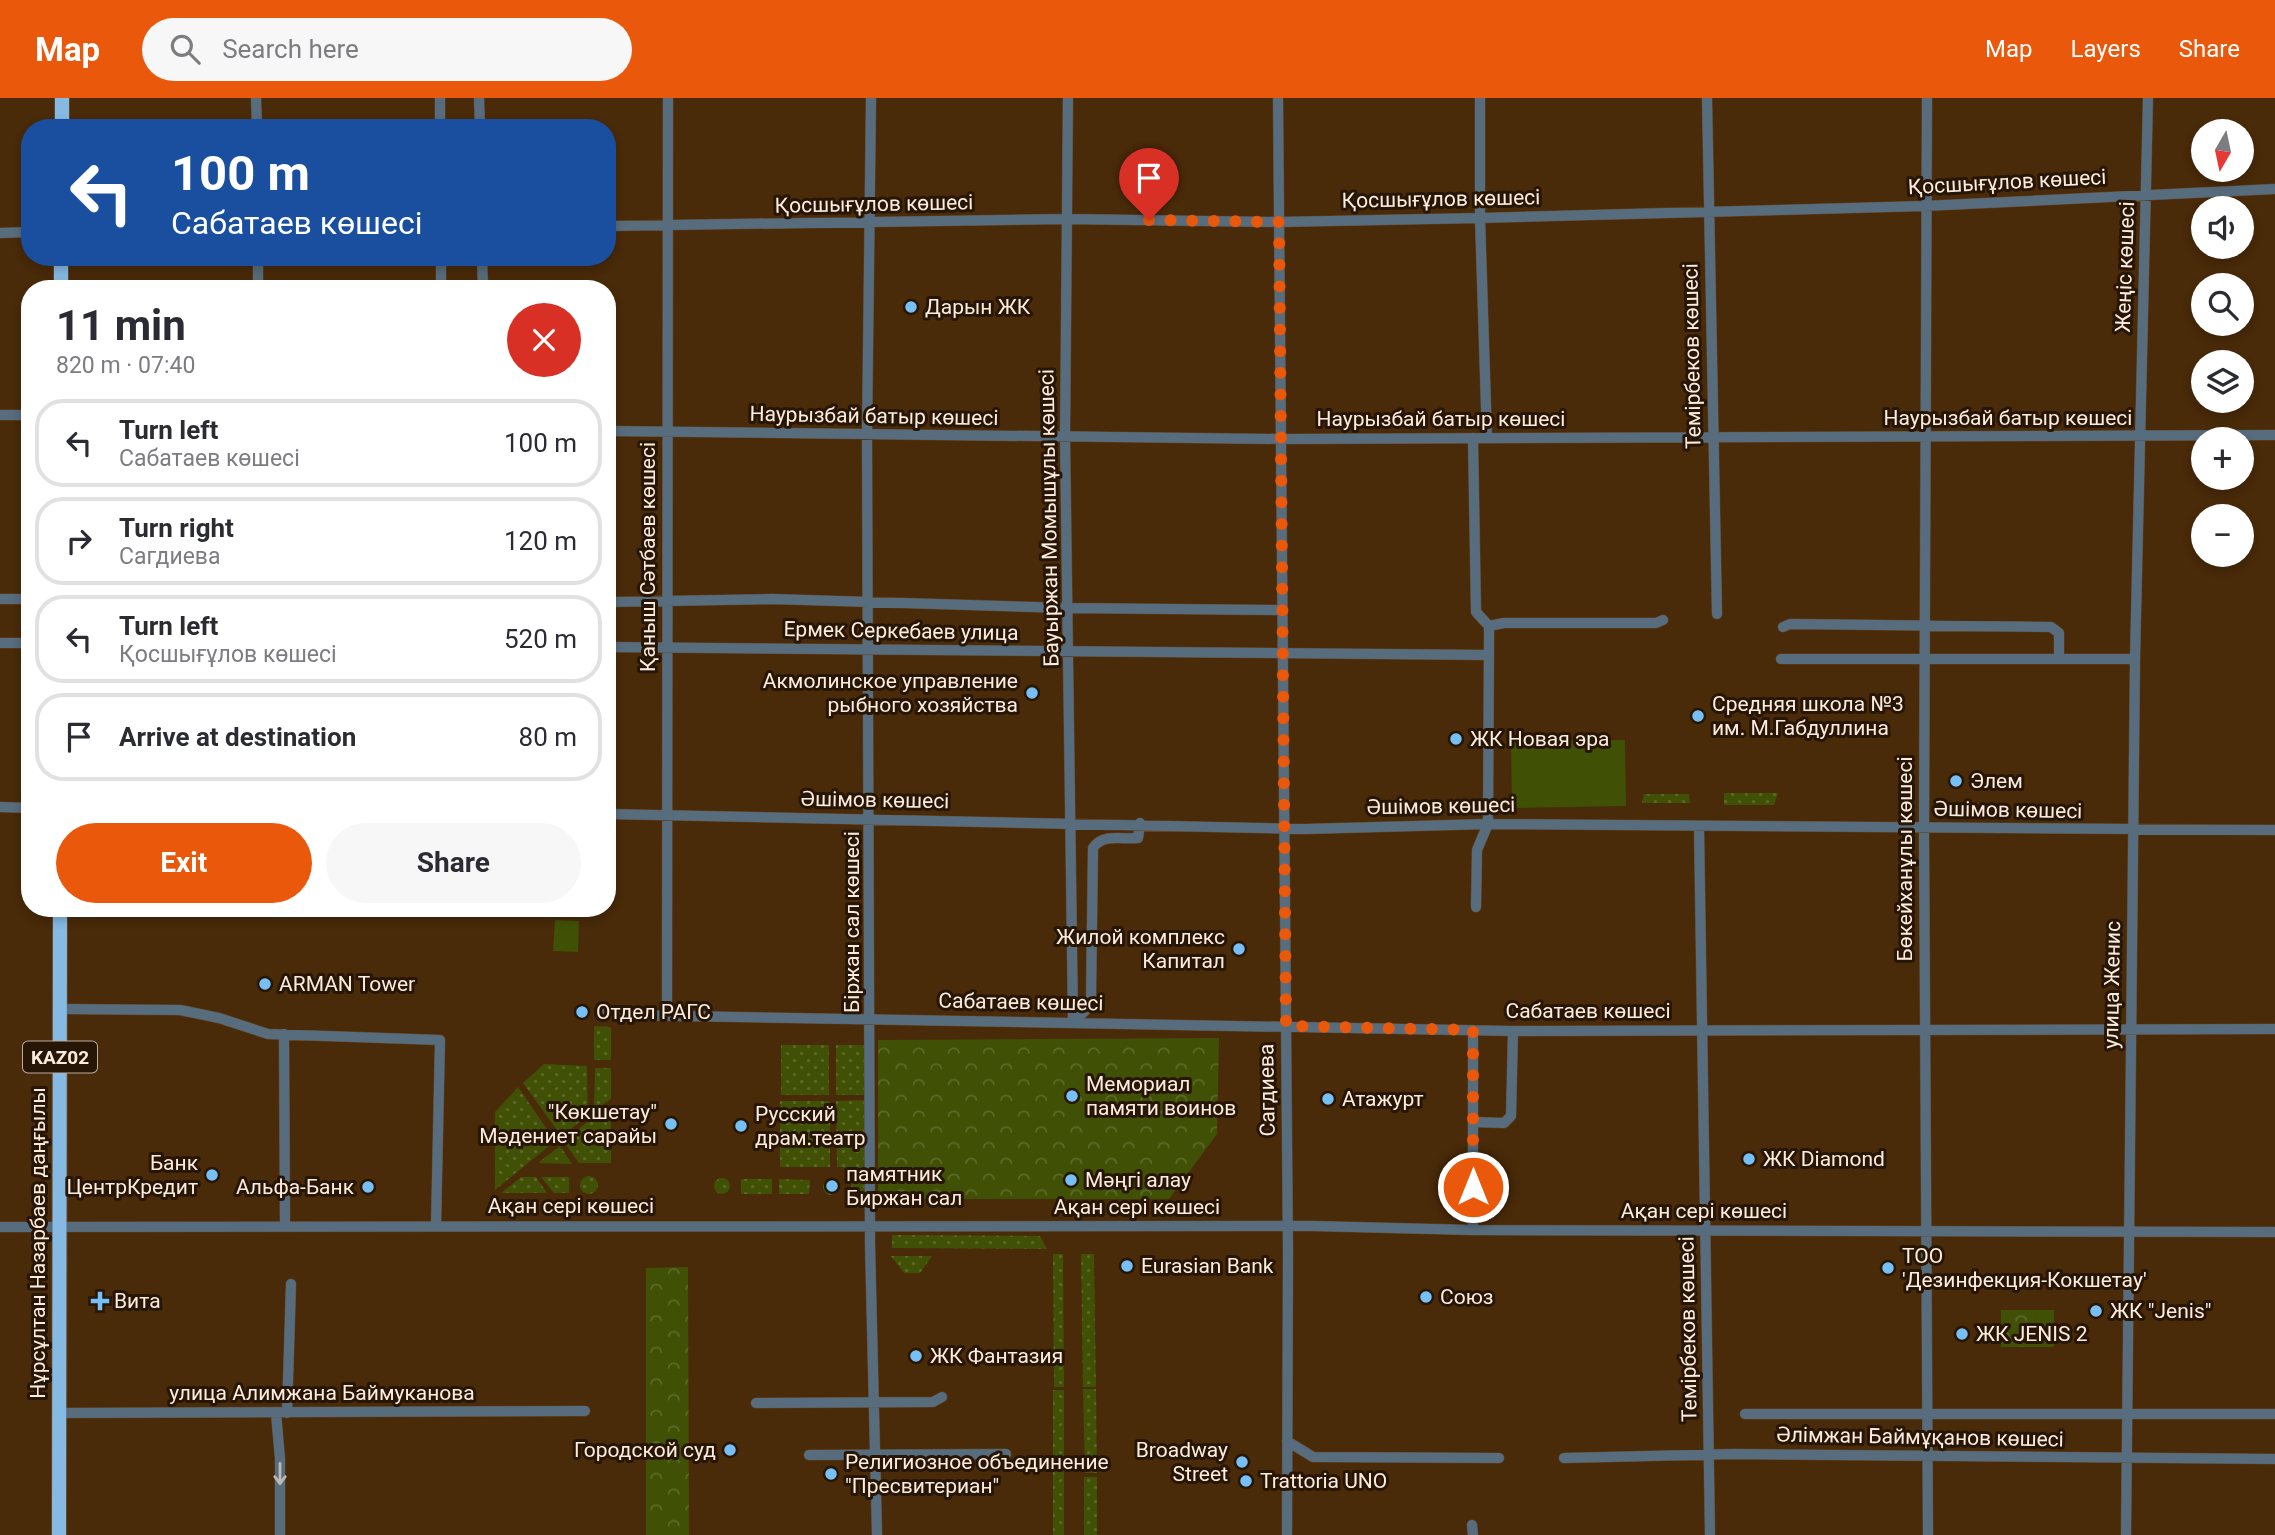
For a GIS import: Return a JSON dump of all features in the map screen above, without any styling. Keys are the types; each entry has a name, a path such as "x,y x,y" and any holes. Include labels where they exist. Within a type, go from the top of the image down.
{"highway":[{"path":"62,98 62,119"},
{"name":"Нұрсұлтан Назарбаев даңғылы","path":"59,1535 60,917"}],"street":[{"path":"256,98 257,119"},
{"path":"440,98 440,119"},
{"path":"479,98 480,119"},
{"name":"Қаныш Сәтбаев көшесі","path":"667,1016 668,98"},
{"name":"Біржан сал көшесі","path":"871,98 867,435 871,1226 877,1535"},
{"name":"Бауыржан Момышұлы көшесі","path":"1068,98 1065,437 1073,1022"},
{"name":"Сагдиева","path":"1278,98 1288,1226 1287,1535"},
{"path":"1480,98 1480,218 1487,438"},
{"name":"Темірбеков көшесі","path":"1707,98 1717,614"},
{"name":"Бөкейханұлы көшесі","path":"1927,98 1924,206 1924,829 1928,1535"},
{"name":"Жеңіс көшесі","path":"2139,436 2148,98"},
{"name":"Қосшығұлов көшесі","path":"616,226 1067,219 1279,222 1710,213 2275,190"},
{"path":"0,233 21,232"},
{"path":"0,415 21,415"},
{"name":"Наурызбай батыр көшесі","path":"616,431 1281,439 2275,435"},
{"name":"улица Женис","path":"2126,1535 2139,436"},
{"path":"1474,438 1476,612 1489,626 1488,824 1477,850 1476,907"},
{"path":"0,599 21,599"},
{"name":"Ермек Серкебаев улица","path":"616,602 772,599 1068,608 1282,610"},
{"path":"1489,626 1504,623 1656,623 1663,620"},
{"path":"1783,627 1790,624 1924,624 2051,627 2059,633 2059,659"},
{"path":"0,643 21,643"},
{"name":"Ермек Серкебаев улица","path":"616,647 1489,655"},
{"path":"1781,659 2135,659"},
{"path":"0,807 21,808"},
{"name":"Әшімов көшесі","path":"616,814 870,820 1072,821 1283,828 1488,824 2275,830"},
{"path":"1073,1022 1088,1007 1091,999 1093,848 1098,841 1105,838 1138,838 1140,823"},
{"name":"Темірбеков көшесі","path":"1699,827 1710,1535"},
{"path":"60,1009 180,1010 219,1018 252,1031 440,1040 436,1225"},
{"name":"Сабатаев көшесі","path":"607,1011 625,1015 667,1016 1513,1031 2275,1029"},
{"path":"1473,1030 1473,1230"},
{"path":"1473,1122 1504,1123 1511,1116 1513,1031"},
{"path":"284,1034 285,1224"},
{"name":"Ақан сері көшесі","path":"0,1227 285,1224 1288,1226 1473,1230 2275,1232"},
{"path":"287,1413 291,1284"},
{"path":"755,1403 933,1402 942,1397"},
{"name":"улица Алимжана Баймуканова","path":"58,1413 585,1411"},
{"path":"276,1413 280,1459 280,1535"},
{"name":"Әлімжан Баймұқанов көшесі","path":"1745,1414 2275,1414"},
{"path":"1287,1441 1313,1457 1499,1458"},
{"path":"809,1455 1006,1454"},
{"name":"Әлімжан Баймұқанов көшесі","path":"1564,1458 1928,1456 2275,1459"}],"green space":[{"path":"1625,740 1626,806 1512,808 1511,742"},
{"path":"1724,793 1778,793 1774,805 1724,805"},
{"path":"1644,794 1689,794 1690,803 1642,803"},
{"path":"555,920 579,921 578,952 553,951"},
{"path":"594,1026 611,1027 611,1060 594,1060"},
{"path":"1219,1038 1217,1134 1169,1199 878,1199 878,1040"},
{"path":"781,1045 829,1045 829,1095 781,1095"},
{"path":"836,1045 866,1045 866,1095 836,1095"},
{"path":"544,1064 587,1066 588,1114 562,1137 523,1083"},
{"path":"595,1068 611,1068 611,1099 594,1110"},
{"path":"518,1087 555,1141 495,1190 495,1112"},
{"path":"866,1100 866,1202 850,1203 849,1176 844,1167 837,1167 836,1101"},
{"path":"780,1101 830,1101 830,1167 780,1167"},
{"path":"611,1113 611,1163 579,1163 564,1142 594,1116"},
{"path":"560,1146 572,1164 538,1163"},
{"path":"589,1176 595,1179 598,1185 595,1191 589,1194 583,1191 580,1185 583,1179"},
{"path":"521,1177 536,1177 547,1193 501,1193"},
{"path":"541,1177 569,1177 569,1193 554,1193"},
{"path":"719,1178 725,1178 730,1186 728,1192 719,1194 714,1189 714,1183"},
{"path":"741,1179 772,1179 772,1194 741,1194"},
{"path":"779,1179 810,1180 809,1194 779,1194"},
{"path":"828,1179 834,1179 839,1187 837,1193 828,1195 823,1190 823,1184"},
{"path":"892,1235 1040,1236 1047,1249 892,1248"},
{"path":"1053,1254 1063,1254 1064,1387 1054,1387"},
{"path":"1081,1254 1094,1254 1096,1387 1083,1387"},
{"path":"891,1256 932,1256 920,1273 904,1273"},
{"path":"688,1267 689,1535 646,1535 646,1268"},
{"path":"2001,1310 2035,1310 2036,1347 2001,1347"},
{"path":"2035,1310 2054,1310 2054,1347 2036,1347"},
{"path":"1083,1389 1096,1389 1097,1473 1085,1473"},
{"path":"1053,1390 1064,1390 1064,1462 1053,1462"},
{"path":"1053,1464 1064,1464 1064,1535 1053,1535"},
{"path":"1084,1477 1097,1477 1097,1535 1084,1535"}],"place":[{"name":"Дарын ЖК","path":"911,307"},
{"name":"Акмолинское управление рыбного хозяйства","path":"1032,693"},
{"name":"Средняя школа №3 им. М.Габдуллина","path":"1698,716"},
{"name":"ЖК Новая эра","path":"1456,739"},
{"name":"Элем","path":"1956,781"},
{"name":"Жилой комплекс Капитал","path":"1239,949"},
{"name":"ARMAN Tower","path":"265,984"},
{"name":"Отдел РАГС","path":"582,1012"},
{"name":"Мемориал памяти воинов","path":"1072,1096"},
{"name":"Атажурт","path":"1328,1099"},
{"name":"\"Көкшетау\" Мәдениет сарайы","path":"671,1124"},
{"name":"Русский драм.театр","path":"741,1126"},
{"name":"ЖК Diamond","path":"1749,1159"},
{"name":"Банк ЦентрКредит","path":"212,1175"},
{"name":"Мәңгі алау","path":"1071,1180"},
{"name":"памятник Биржан сал","path":"832,1186"},
{"name":"Альфа-Банк","path":"368,1187"},
{"name":"Eurasian Bank","path":"1127,1266"},
{"name":"ТОО 'Дезинфекция-Кокшетау'","path":"1888,1268"},
{"name":"Союз","path":"1426,1297"},
{"name":"Вита","path":"100,1301"},
{"name":"ЖК \"Jenis\"","path":"2096,1311"},
{"name":"ЖК JENIS 2","path":"1962,1334"},
{"name":"ЖК Фантазия","path":"916,1356"},
{"name":"Городской суд","path":"730,1450"},
{"name":"Broadway Street","path":"1242,1462"},
{"name":"Религиозное объединение \"Пресвитериан\"","path":"831,1474"},
{"name":"Trattoria UNO","path":"1246,1481"}],"route":[{"path":"1149,220 1279,222 1286,1026 1473,1030 1473,1187"}]}
